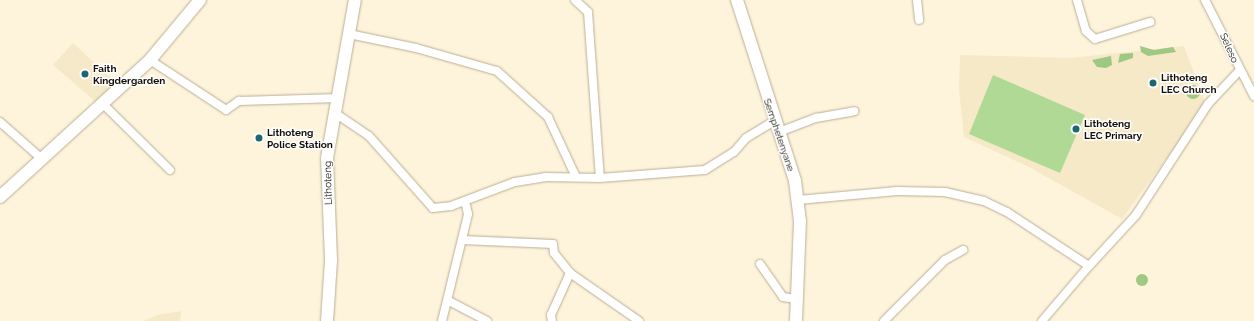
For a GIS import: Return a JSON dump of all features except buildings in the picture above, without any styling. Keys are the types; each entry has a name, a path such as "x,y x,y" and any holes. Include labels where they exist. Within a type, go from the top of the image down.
{"main road":[{"path":"0,197 150,60 200,0"},
{"name":"Lithoteng","path":"326,321 331,260 327,158 339,98 355,0"},
{"name":"Semphetenyane","path":"737,0 798,200 800,249 795,300 796,321"}],"street":[{"path":"575,0 588,12 600,178"},
{"path":"917,0 919,20"},
{"path":"1077,0 1086,31 1095,39 1150,22"},
{"name":"Seleso","path":"1206,0 1239,71 1254,96"},
{"path":"349,34 486,65 496,71 548,117 575,175"},
{"path":"150,60 226,110 239,101 339,98"},
{"path":"1042,321 1089,266 1136,215 1208,104 1239,71"},
{"path":"103,104 170,170"},
{"path":"335,113 369,136 428,205 441,207 465,201 515,182 575,175 600,178 705,170 776,127 854,111"},
{"path":"0,122 42,159"},
{"path":"798,200 897,191 945,192 984,201 1008,212 1089,266"},
{"path":"442,321 468,214 465,201"},
{"path":"462,240 552,244 554,253 570,273 639,321"},
{"path":"884,321 945,260 963,250"},
{"path":"760,264 783,297 795,300"},
{"path":"552,321 551,315 570,273"},
{"path":"448,301 487,321"}],"shaded area":[{"name":"Faith Kingdergarden","path":"73,43 117,84 97,103 53,65"},
{"name":"Lithoteng LEC Primary","path":"1184,46 1206,105 1122,219 1029,167 964,137 959,90 960,55 1070,58"},
{"path":"181,311 180,321 144,321 157,315"}],"green space":[{"path":"1140,46 1154,50 1173,47 1176,52 1148,56 1141,52"},
{"path":"1133,53 1133,58 1118,63 1120,54"},
{"path":"1111,56 1112,65 1106,68 1097,67 1092,60"},
{"path":"993,75 1085,115 1060,173 969,134"},
{"path":"1193,85 1198,87 1200,92 1198,97 1193,99 1188,97 1186,92 1188,87"},
{"path":"1140,274 1144,274 1148,280 1144,286 1140,286 1136,282 1136,278"}],"place":[{"name":"Faith Kingdergarden","path":"85,74"},
{"name":"Lithoteng LEC Church","path":"1153,83"},
{"name":"Lithoteng LEC Primary","path":"1076,129"},
{"name":"Lithoteng Police Station","path":"259,138"}]}
